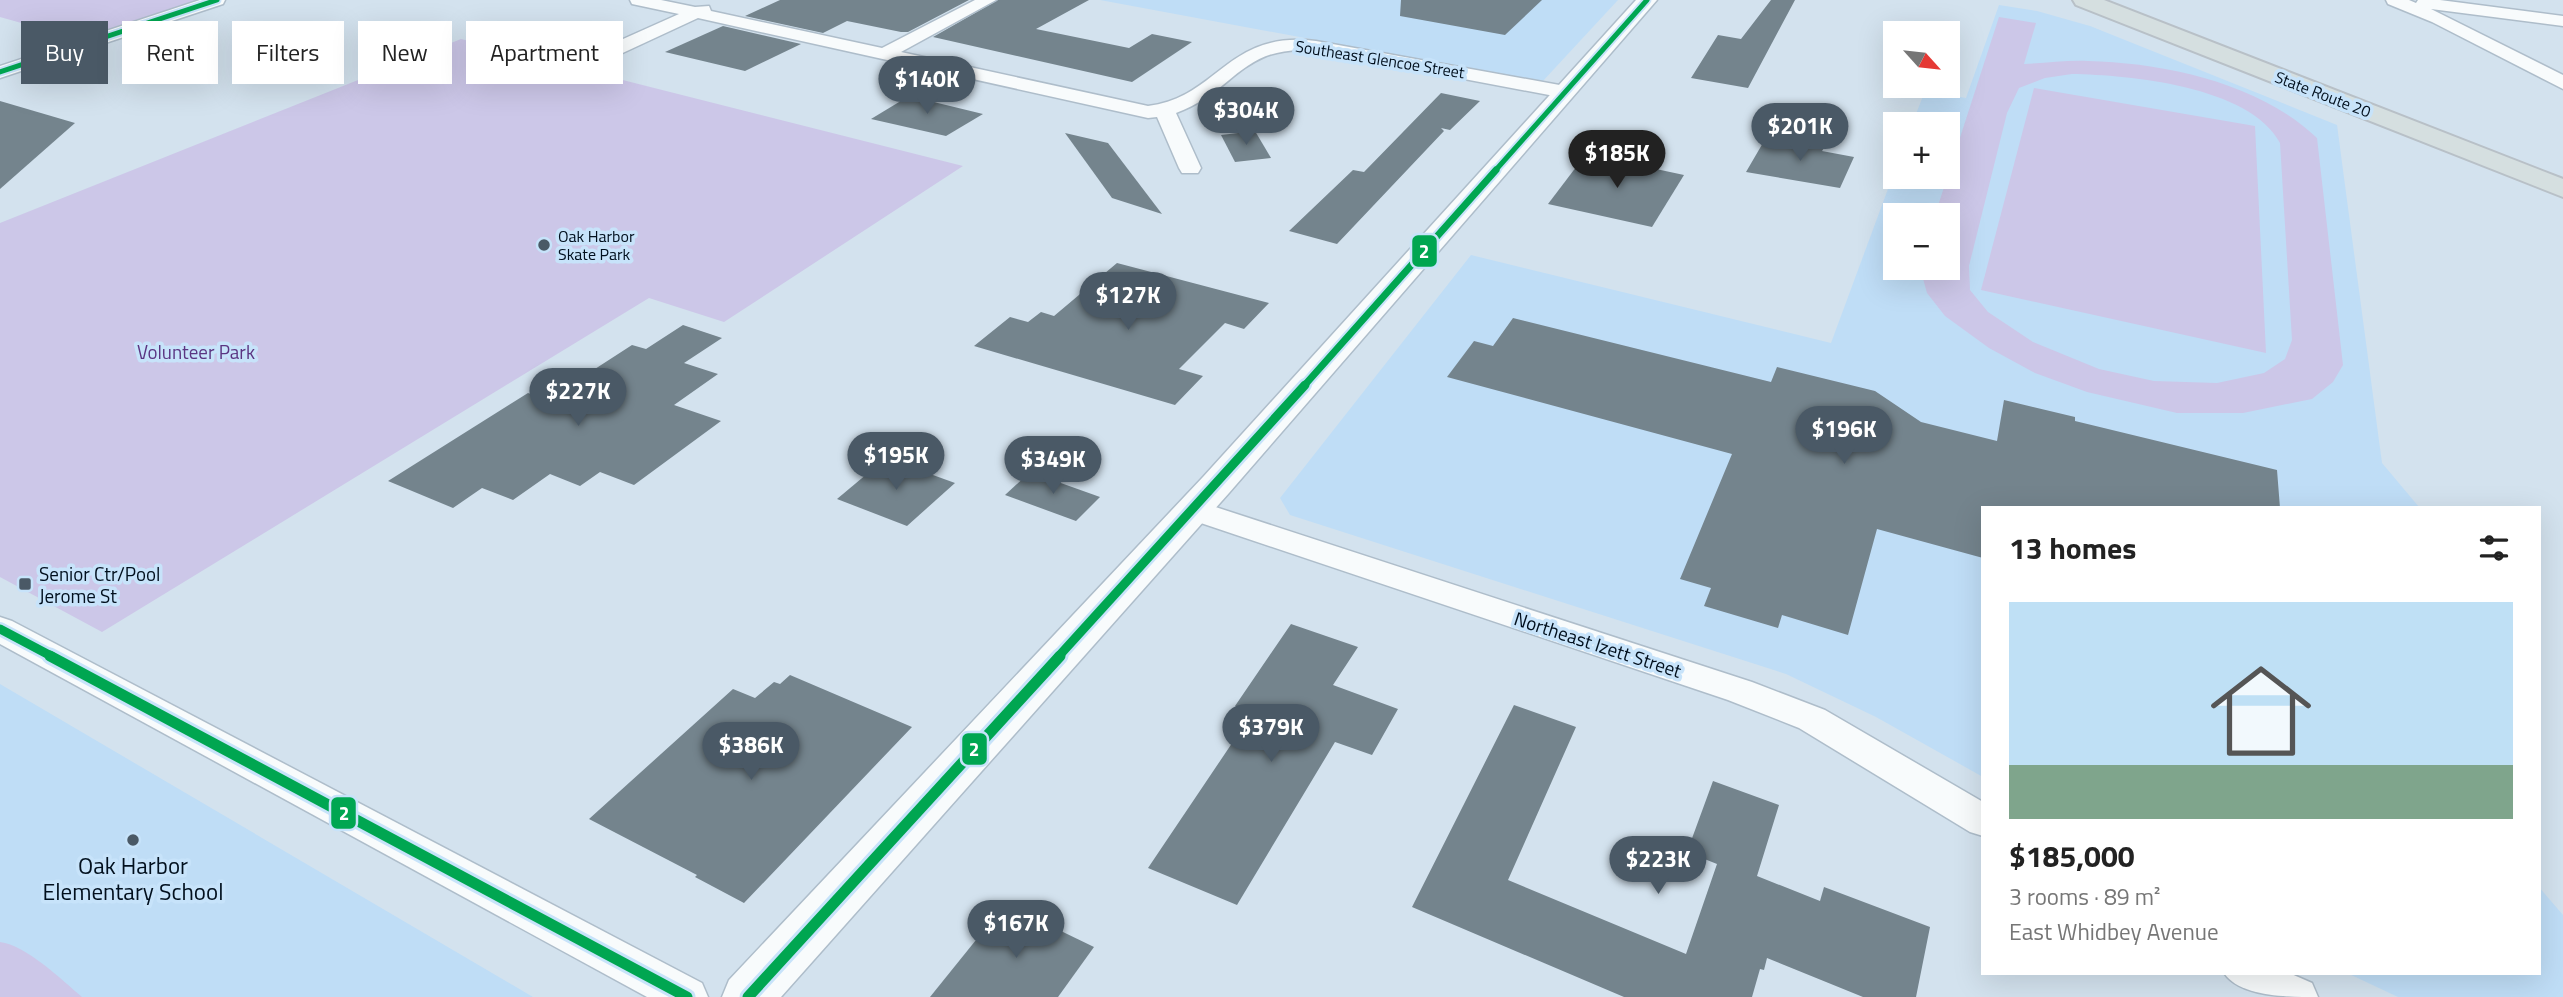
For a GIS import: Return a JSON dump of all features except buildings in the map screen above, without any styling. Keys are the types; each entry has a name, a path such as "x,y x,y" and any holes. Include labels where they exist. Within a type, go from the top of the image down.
{"main road":[{"name":"State Route 20","path":"2084,0 2563,188"}],"street":[{"path":"0,72 217,0"},
{"name":"Southeast Glencoe Street","path":"638,0 1131,110 1165,112 1191,101 1255,54 1282,45 1316,46 1565,92"},
{"path":"623,46 726,0"},
{"path":"884,54 988,0"},
{"path":"748,997 1194,510 1647,0"},
{"path":"2395,0 2438,18 2563,83"},
{"path":"2403,0 2508,7 2563,21"},
{"path":"1165,112 1190,168"},
{"name":"Northeast Izett Street","path":"1194,510 1729,687 1812,719 1981,820"},
{"path":"0,629 687,997"},
{"path":"2249,975 2297,997"}],"shaded area":[{"path":"1100,0 1618,0 1542,82"},
{"path":"1999,5 2037,11 2090,26 2337,125 2382,463 2418,506 1981,506 1981,776 1876,717 1786,674 1290,515 1280,498 1471,255 1831,343 1888,189 1960,189 1960,112 1917,112 1922,98 1966,98"},
{"name":"Oak Harbor Elementary School","path":"0,684 533,997 0,997"},
{"path":"2541,889 2563,915 2563,997 2398,997 2351,975 2541,975"}],"green space":[{"path":"0,0 202,0 139,21 122,21 122,27 108,31 108,21 21,23 0,17"},
{"path":"1999,17 2036,23 2024,64 2080,61 2149,66 2179,72 2240,90 2268,103 2317,138 2343,365 2333,382 2312,399 2243,413 2177,413 2087,392 2035,373 1989,348 1945,316 1927,293 1923,280 1960,280 1960,203 1939,203 1943,189 1960,189 1960,138","holes":["2072,74 2155,81 2216,96 2243,108 2265,124 2280,143 2292,340 2285,359 2264,373 2217,383 2154,381 2099,369 2033,342 1988,312 1970,290 1969,266 2007,113 2019,88 2045,78"]},
{"name":"Volunteer Park","path":"466,40 466,84 623,84 623,80 963,166 724,322 649,298 102,632 0,577 0,223 358,80 358,84 452,84 452,43"},
{"path":"2034,88 2255,126 2266,353 1981,290"},
{"path":"0,942 32,956 82,997 0,997"}],"transit line":[{"name":"2","path":"0,72 217,0"},
{"name":"2","path":"748,997 1216,485 1647,0"},
{"name":"2","path":"0,629 687,997"}],"place":[{"name":"Oak Harbor Skate Park","path":"544,245"},
{"name":"Senior Ctr/Pool Jerome St","path":"25,584"},
{"name":"Oak Harbor Elementary School","path":"133,840"}]}
